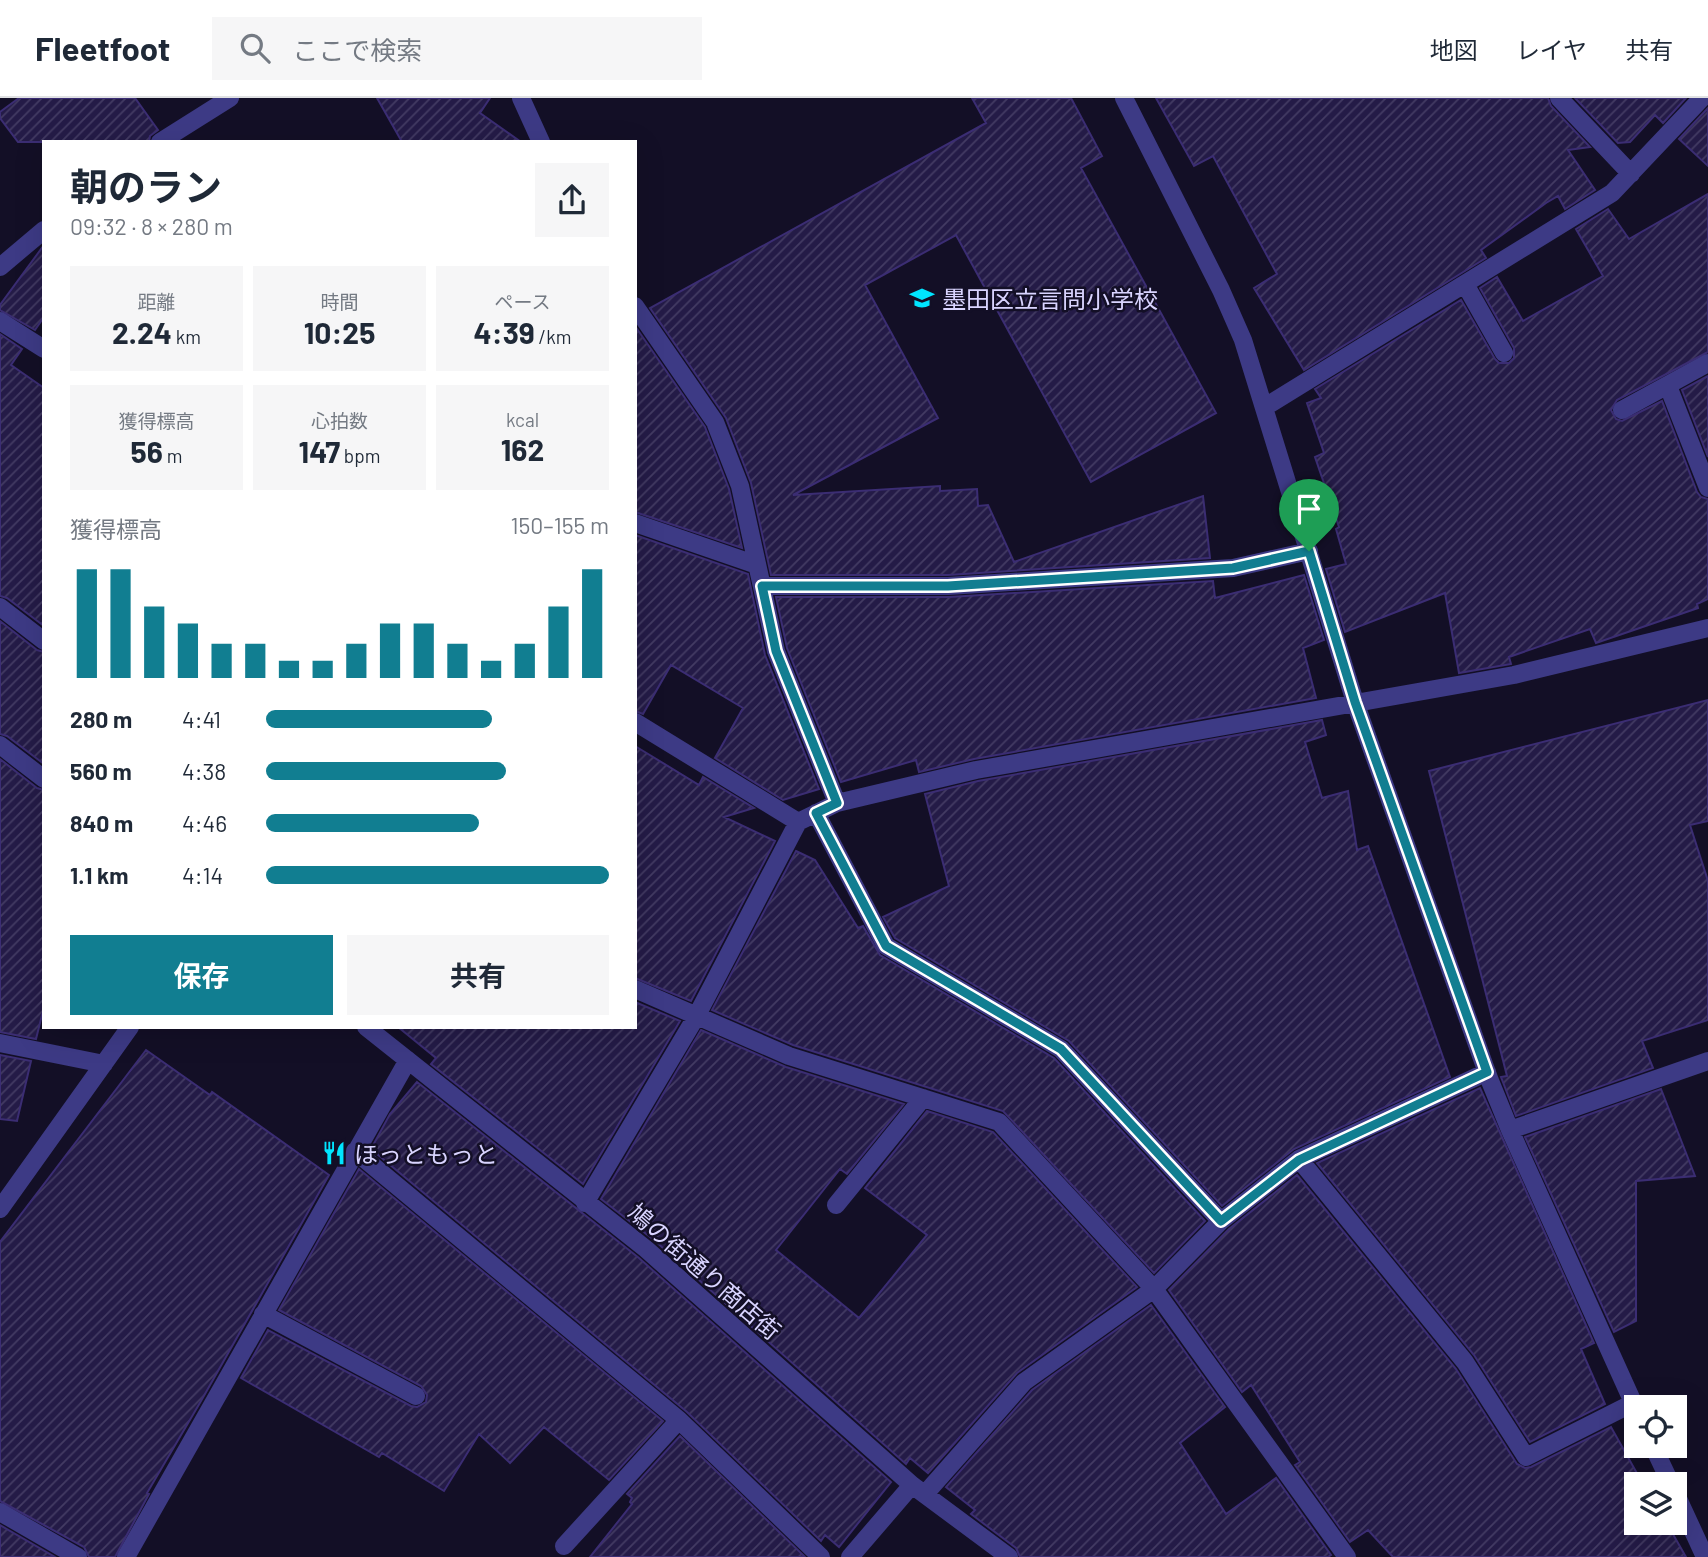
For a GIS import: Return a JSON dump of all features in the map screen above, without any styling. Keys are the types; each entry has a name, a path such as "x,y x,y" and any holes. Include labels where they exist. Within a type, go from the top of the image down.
{"street":[{"path":"163,140 230,98"},
{"path":"520,98 540,140"},
{"path":"1124,98 1221,290 1243,340 1355,702 1487,1072 1510,1130 1630,1395"},
{"path":"1559,98 1631,174"},
{"path":"1265,407 1612,193 1702,98"},
{"path":"0,267 42,232"},
{"path":"1465,284 1504,353"},
{"path":"637,309 715,422 740,486 776,651 837,803"},
{"path":"0,321 42,348"},
{"path":"1622,410 1708,363"},
{"path":"1668,386 1708,488"},
{"path":"637,524 758,565"},
{"path":"762,586 948,586 1233,568 1309,551"},
{"path":"0,607 42,639"},
{"path":"585,1203 696,1017 798,822 837,803 976,770 1514,676 1708,628"},
{"path":"637,723 798,822"},
{"path":"0,745 42,777"},
{"path":"816,813 886,946 1061,1049 1221,1221"},
{"path":"637,990 789,1056 999,1122 1154,1289 1347,1557"},
{"path":"0,1209 129,1029"},
{"name":"鳩の街通り商店街","path":"369,1029 646,1250 918,1490 1009,1557"},
{"path":"0,1043 104,1064"},
{"path":"126,1557 408,1059"},
{"path":"1510,1130 1708,1061"},
{"path":"850,1557 1024,1382 1154,1289 1221,1221 1299,1160 1487,1072"},
{"path":"836,1205 923,1098"},
{"path":"355,1151 679,1420 821,1557"},
{"path":"1299,1160 1465,1362 1526,1457 1624,1411"},
{"path":"264,1314 416,1396"},
{"path":"564,1546 679,1420"},
{"path":"0,1513 78,1557"},
{"path":"1687,1518 1705,1557"}],"building":[{"path":"19,98 135,98 158,130 150,136 149,140 18,142 0,118 0,112"},
{"path":"377,98 490,98 480,113 518,140 401,140"},
{"path":"972,98 1071,98 1102,156 1081,168 1216,413 1091,482 956,235 865,285 938,418 793,495 940,486 940,491 977,489 978,506 988,505 1014,562 1203,496 1210,558 948,575 771,575 751,483 726,418 650,308 986,123"},
{"path":"1156,98 1548,98 1551,106 1590,147 1568,150 1595,190 1565,209 1558,196 1546,203 1481,250 1486,258 1304,370 1254,288 1277,274 1213,156 1194,166"},
{"path":"1575,98 1686,98 1663,123 1655,115 1630,142 1618,143"},
{"path":"1708,108 1708,166 1679,139"},
{"path":"1708,194 1708,352 1617,400 1611,410 1616,419 1622,421 1662,401 1697,492 1708,499 1708,599 1697,604 1698,608 1596,643 1590,629 1509,657 1511,664 1459,673 1445,593 1345,632 1326,569 1346,564 1336,529 1339,527 1315,457 1324,453 1307,403 1321,398 1315,389 1461,300 1495,359 1499,363 1509,363 1514,358 1514,348 1480,288 1497,277 1523,321 1603,276 1576,229 1608,209 1629,239"},
{"path":"42,248 42,320 35,330 0,310 0,305"},
{"path":"637,329 705,427 729,489 742,548 637,513"},
{"path":"0,334 22,349 11,365 42,387 42,624 7,598 0,596"},
{"path":"1708,376 1708,457 1682,390"},
{"path":"637,536 748,574 765,655 819,789 783,800 715,758 743,708 671,665 643,714 637,712"},
{"path":"1304,575 1324,640 1303,648 1316,698 974,759 919,772 916,760 841,782 787,648 776,597 949,597 1213,581 1215,598"},
{"path":"0,621 42,651 42,762 7,736 0,734"},
{"path":"1708,700 1708,821 1690,825 1708,881 1708,1020 1642,1041 1653,1068 1516,1116 1501,1077 1507,1076 1429,771"},
{"path":"1322,720 1326,735 1305,742 1322,798 1348,791 1357,850 1368,846 1450,1077 1294,1149 1222,1206 1069,1041 895,938 883,917 949,886 925,794 978,781"},
{"path":"637,747 699,785 703,777 754,808 724,817 775,841 691,1001 637,979"},
{"path":"0,759 42,789 42,1015 36,1039 0,1032"},
{"path":"796,851 815,860 858,928 863,926 880,955 1054,1058 1205,1221 1154,1273 1003,1111 793,1045 712,1010"},
{"path":"637,1003 680,1021 583,1184 431,1064 436,1058 400,1029 637,1029"},
{"path":"701,1030 786,1067 904,1104 847,1174 840,1169 776,1250 859,1318 927,1235 865,1188 927,1111 993,1132 1137,1287 1017,1373 928,1473 910,1458 906,1464 654,1240 601,1199"},
{"path":"146,1050 210,1095 212,1092 329,1175 147,1493 149,1494 115,1557 89,1557 84,1547 0,1501 0,1242"},
{"path":"0,1055 31,1061 17,1121 0,1119"},
{"path":"417,1082 639,1258 891,1482 839,1547 825,1535 821,1541 687,1412 371,1149 390,1114"},
{"path":"1480,1088 1594,1343 1581,1349 1605,1404 1530,1442 1474,1355 1317,1163"},
{"path":"1661,1089 1695,1176 1636,1181 1636,1321 1614,1332 1525,1137"},
{"path":"359,1169 663,1421 609,1480 544,1427 510,1463 479,1434 444,1491 382,1453 379,1457 241,1378 268,1330 411,1406 417,1407 426,1402 427,1395 421,1386 279,1310"},
{"path":"1297,1175 1456,1369 1517,1464 1525,1468 1531,1467 1611,1427 1624,1450 1624,1458 1628,1458 1636,1472 1624,1472 1624,1535 1673,1535 1686,1557 1393,1557 1368,1530 1350,1542 1295,1465 1300,1462 1251,1385 1242,1392 1169,1290 1229,1229"},
{"path":"1151,1305 1225,1407 1180,1443 1226,1514 1276,1478 1331,1555 1020,1557 1016,1548 971,1514 975,1510 946,1487 1032,1390"},
{"path":"680,1436 805,1557 590,1557 632,1504 632,1498 627,1494"},
{"path":"0,1525 55,1557 0,1557"}],"place":[{"name":"墨田区立言問小学校","path":"922,298"},
{"name":"ほっともっと","path":"334,1153"}],"route":[{"path":"1309,551 1355,702 1487,1072 1299,1160 1221,1221 1061,1049 886,946 816,813 837,803 776,651 762,586 948,586 1233,568 1309,551"}]}
